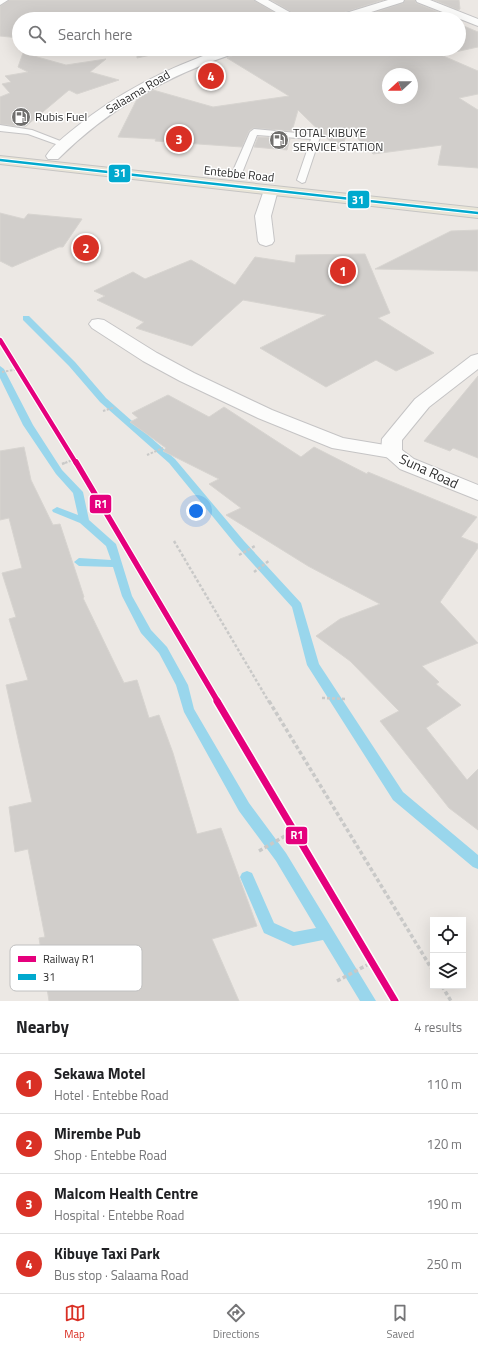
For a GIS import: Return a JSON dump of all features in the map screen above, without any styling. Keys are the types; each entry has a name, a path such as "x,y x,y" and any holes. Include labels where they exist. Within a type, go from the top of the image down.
{"main road":[{"name":"Entebbe Road","path":"0,150 237,173 478,199"},
{"name":"Entebbe Road","path":"0,160 478,213"}],"street":[{"path":"260,0 283,12"},
{"path":"360,12 399,0"},
{"path":"421,0 451,12"},
{"path":"466,18 478,23"},
{"name":"Salaama Road","path":"53,156 64,144 106,111 169,73 216,56"},
{"path":"266,241 263,216 271,190"},
{"path":"98,324 150,357 187,377 265,414 340,444 391,452"},
{"name":"Suna Road","path":"478,360 422,403 392,439 391,452 407,464 478,493"}],"lane":[{"path":"0,128 29,132 64,144"},
{"path":"237,173 254,132 316,137 302,180"}],"path":[{"path":"2,372 19,369"},
{"path":"103,412 115,407"},
{"path":"147,455 163,448"},
{"path":"62,464 77,458"},
{"path":"174,541 309,769 430,966"},
{"path":"239,555 255,546"},
{"path":"254,572 270,560"},
{"path":"322,698 347,699"},
{"path":"259,851 290,833"},
{"path":"338,981 367,966"},
{"path":"444,989 451,1001"}],"building":[{"path":"9,0 254,0 274,12 12,12 12,37 0,36 0,6"},
{"path":"271,0 383,0 346,12 291,12"},
{"path":"405,0 415,0 416,3 438,12 375,12 403,3"},
{"path":"434,0 459,0 460,9 458,10"},
{"path":"466,27 478,32 478,47 466,50"},
{"path":"22,56 34,56 66,65 106,59 90,72 119,80 77,94 69,90 25,127 0,124 0,97 10,93 2,84 11,82 5,76 28,72 18,67"},
{"path":"232,56 443,56 478,71 478,94 459,98 478,110 478,168 438,165 442,145 373,154 348,129 341,152 298,110 292,131 253,128 249,131 242,147 118,137 137,99 153,90 213,107 289,96 227,58"},
{"path":"258,137 290,139 287,150 254,147"},
{"path":"0,213 24,219 28,214 82,219 63,247 59,247 12,267 0,261"},
{"path":"478,230 478,271 375,269 451,231"},
{"path":"365,254 390,313 378,318 434,353 396,371 376,360 326,387 260,348 326,315 243,300 192,346 136,328 144,322 97,300 105,296 94,291 133,272 145,279 191,260 235,285 255,257 295,263 296,255"},
{"path":"478,376 478,458 453,448 450,451 424,441"},
{"path":"168,395 209,417 224,407 301,457 314,447 367,474 368,472 477,517 461,537 478,544 478,548 440,602 478,643 422,666 439,682 436,684 461,705 426,728 467,780 478,769 478,830 449,808 380,721 399,711 350,661 316,636 340,619 380,604 308,566 226,515 241,508 209,484 219,479 163,451 166,448 130,422 138,418 132,413"},
{"path":"24,447 31,480 53,525 60,524 84,597 83,598 124,683 137,680 149,718 159,715 173,753 197,834 221,828 257,926 212,939 239,1001 49,1001 47,991 142,991 142,945 40,945 39,938 45,937 28,849 15,852 9,807 32,802 6,685 28,680 9,619 16,617 2,573 22,568 9,518 0,520 0,451"}],"waterway":[{"path":"26,318 72,364 103,400 172,461 240,543 297,606 313,665 398,796 478,863"},
{"path":"0,369 28,425 59,472 78,492 84,521"},
{"path":"57,510 84,521"},
{"path":"84,521 111,544 117,564"},
{"path":"79,562 117,564"},
{"path":"117,564 127,596 147,633 163,650 182,685 188,709 244,807 281,857 327,933"},
{"path":"247,877 269,928 293,939 327,933"},
{"path":"327,933 368,1001"}],"rail line":[{"name":"R1","path":"0,340 52,422 395,1001"}],"transit line":[{"name":"31","path":"0,160 478,213"}],"place":[{"name":"Kibuye Taxi Park","path":"211,76"},
{"name":"Rubis Fuel","path":"21,117"},
{"name":"Malcom Health Centre","path":"179,139"},
{"name":"TOTAL KIBUYE SERVICE STATION","path":"279,140"},
{"name":"Mirembe Pub","path":"86,248"},
{"name":"Sekawa Motel","path":"343,271"}]}
